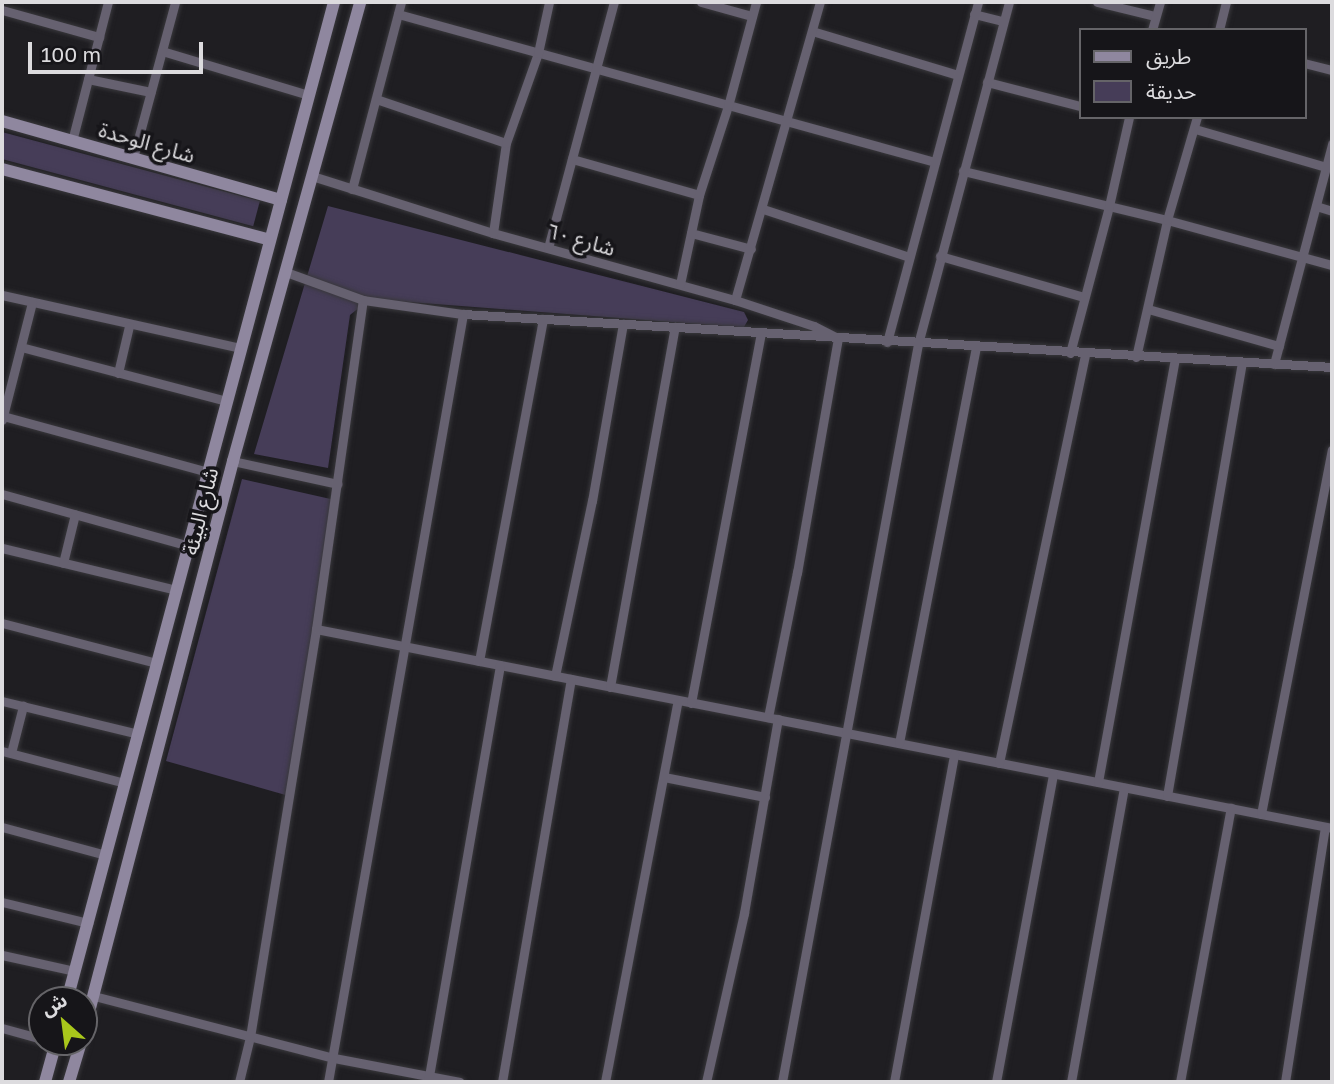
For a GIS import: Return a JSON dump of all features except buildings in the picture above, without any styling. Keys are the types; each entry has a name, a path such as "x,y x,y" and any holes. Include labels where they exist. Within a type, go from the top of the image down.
{"street":[{"path":"72,141 108,2"},
{"path":"133,158 175,2"},
{"name":"شارع البيئة","path":"71,986 334,2"},
{"name":"شارع البيئة","path":"97,986 233,461 360,2"},
{"path":"352,189 401,2"},
{"path":"493,233 506,143 538,53 550,2"},
{"path":"548,248 614,2"},
{"path":"701,2 752,16"},
{"path":"680,284 699,195 728,106 756,2"},
{"path":"735,300 764,209 820,2"},
{"path":"887,342 978,2"},
{"path":"782,1082 918,344 1009,2"},
{"path":"1097,2 1155,16"},
{"path":"1152,28 1160,2"},
{"path":"1220,28 1226,2"},
{"path":"2,10 99,37"},
{"path":"398,14 935,162"},
{"path":"975,14 1003,22"},
{"path":"812,31 958,75"},
{"path":"324,40 348,47"},
{"path":"162,51 309,95"},
{"path":"1306,64 1332,70"},
{"path":"88,79 151,92"},
{"path":"987,82 1078,105"},
{"path":"376,99 506,143"},
{"path":"1070,353 1109,206 1128,119"},
{"path":"1136,357 1167,220 1197,119"},
{"name":"شارع الوحدة","path":"2,121 281,200"},
{"path":"1195,129 1326,167"},
{"path":"1274,364 1332,144"},
{"path":"572,159 699,195"},
{"path":"2,169 270,240"},
{"path":"963,171 1167,220 1332,265"},
{"name":"شارع ٦٠","path":"312,176 493,233 735,300 814,326 838,338"},
{"path":"1316,206 1332,211"},
{"path":"764,209 909,257"},
{"path":"691,233 751,249"},
{"path":"940,256 1084,297"},
{"path":"286,272 363,300 463,314 976,348 1332,368"},
{"path":"2,295 129,326 242,348"},
{"path":"239,1082 250,1037 316,629 363,300"},
{"path":"32,302 21,346 5,392 2,419 208,472"},
{"path":"1148,309 1279,346"},
{"path":"328,1082 463,314"},
{"path":"479,661 543,319"},
{"path":"555,676 592,501 623,324"},
{"path":"118,373 129,326"},
{"path":"610,687 675,327"},
{"path":"691,703 761,333"},
{"path":"706,1082 765,797 773,718 838,338"},
{"path":"21,346 227,401"},
{"path":"900,743 976,348"},
{"path":"999,763 1085,354"},
{"path":"1098,782 1175,359"},
{"path":"1167,796 1242,363"},
{"path":"1261,814 1332,450"},
{"path":"233,461 338,484"},
{"path":"2,494 189,546"},
{"path":"63,563 75,514"},
{"path":"2,548 177,590"},
{"path":"2,624 157,663"},
{"path":"316,629 1329,828 1285,1082"},
{"path":"429,1079 500,665"},
{"path":"502,1082 571,679"},
{"path":"2,701 138,734"},
{"path":"605,1082 678,701"},
{"path":"23,706 7,752 125,783"},
{"path":"143,718 166,725"},
{"path":"894,1082 954,754"},
{"path":"996,1082 1053,774"},
{"path":"664,777 765,797"},
{"path":"1071,1082 1124,788"},
{"path":"1180,1082 1231,808"},
{"path":"2,827 106,855"},
{"path":"2,902 88,923"},
{"path":"2,955 75,971"},
{"path":"98,997 334,1058 429,1079 460,1082"},
{"path":"2,1028 28,1036"},
{"path":"45,1082 51,1056"},
{"path":"69,1082 77,1056"}],"green space":[{"path":"2,132 260,201 253,226 2,159"},
{"path":"328,206 744,312 748,320 744,327 737,327 370,299 350,315 328,468 254,454"},
{"path":"242,479 335,500 289,796 166,761"}]}
